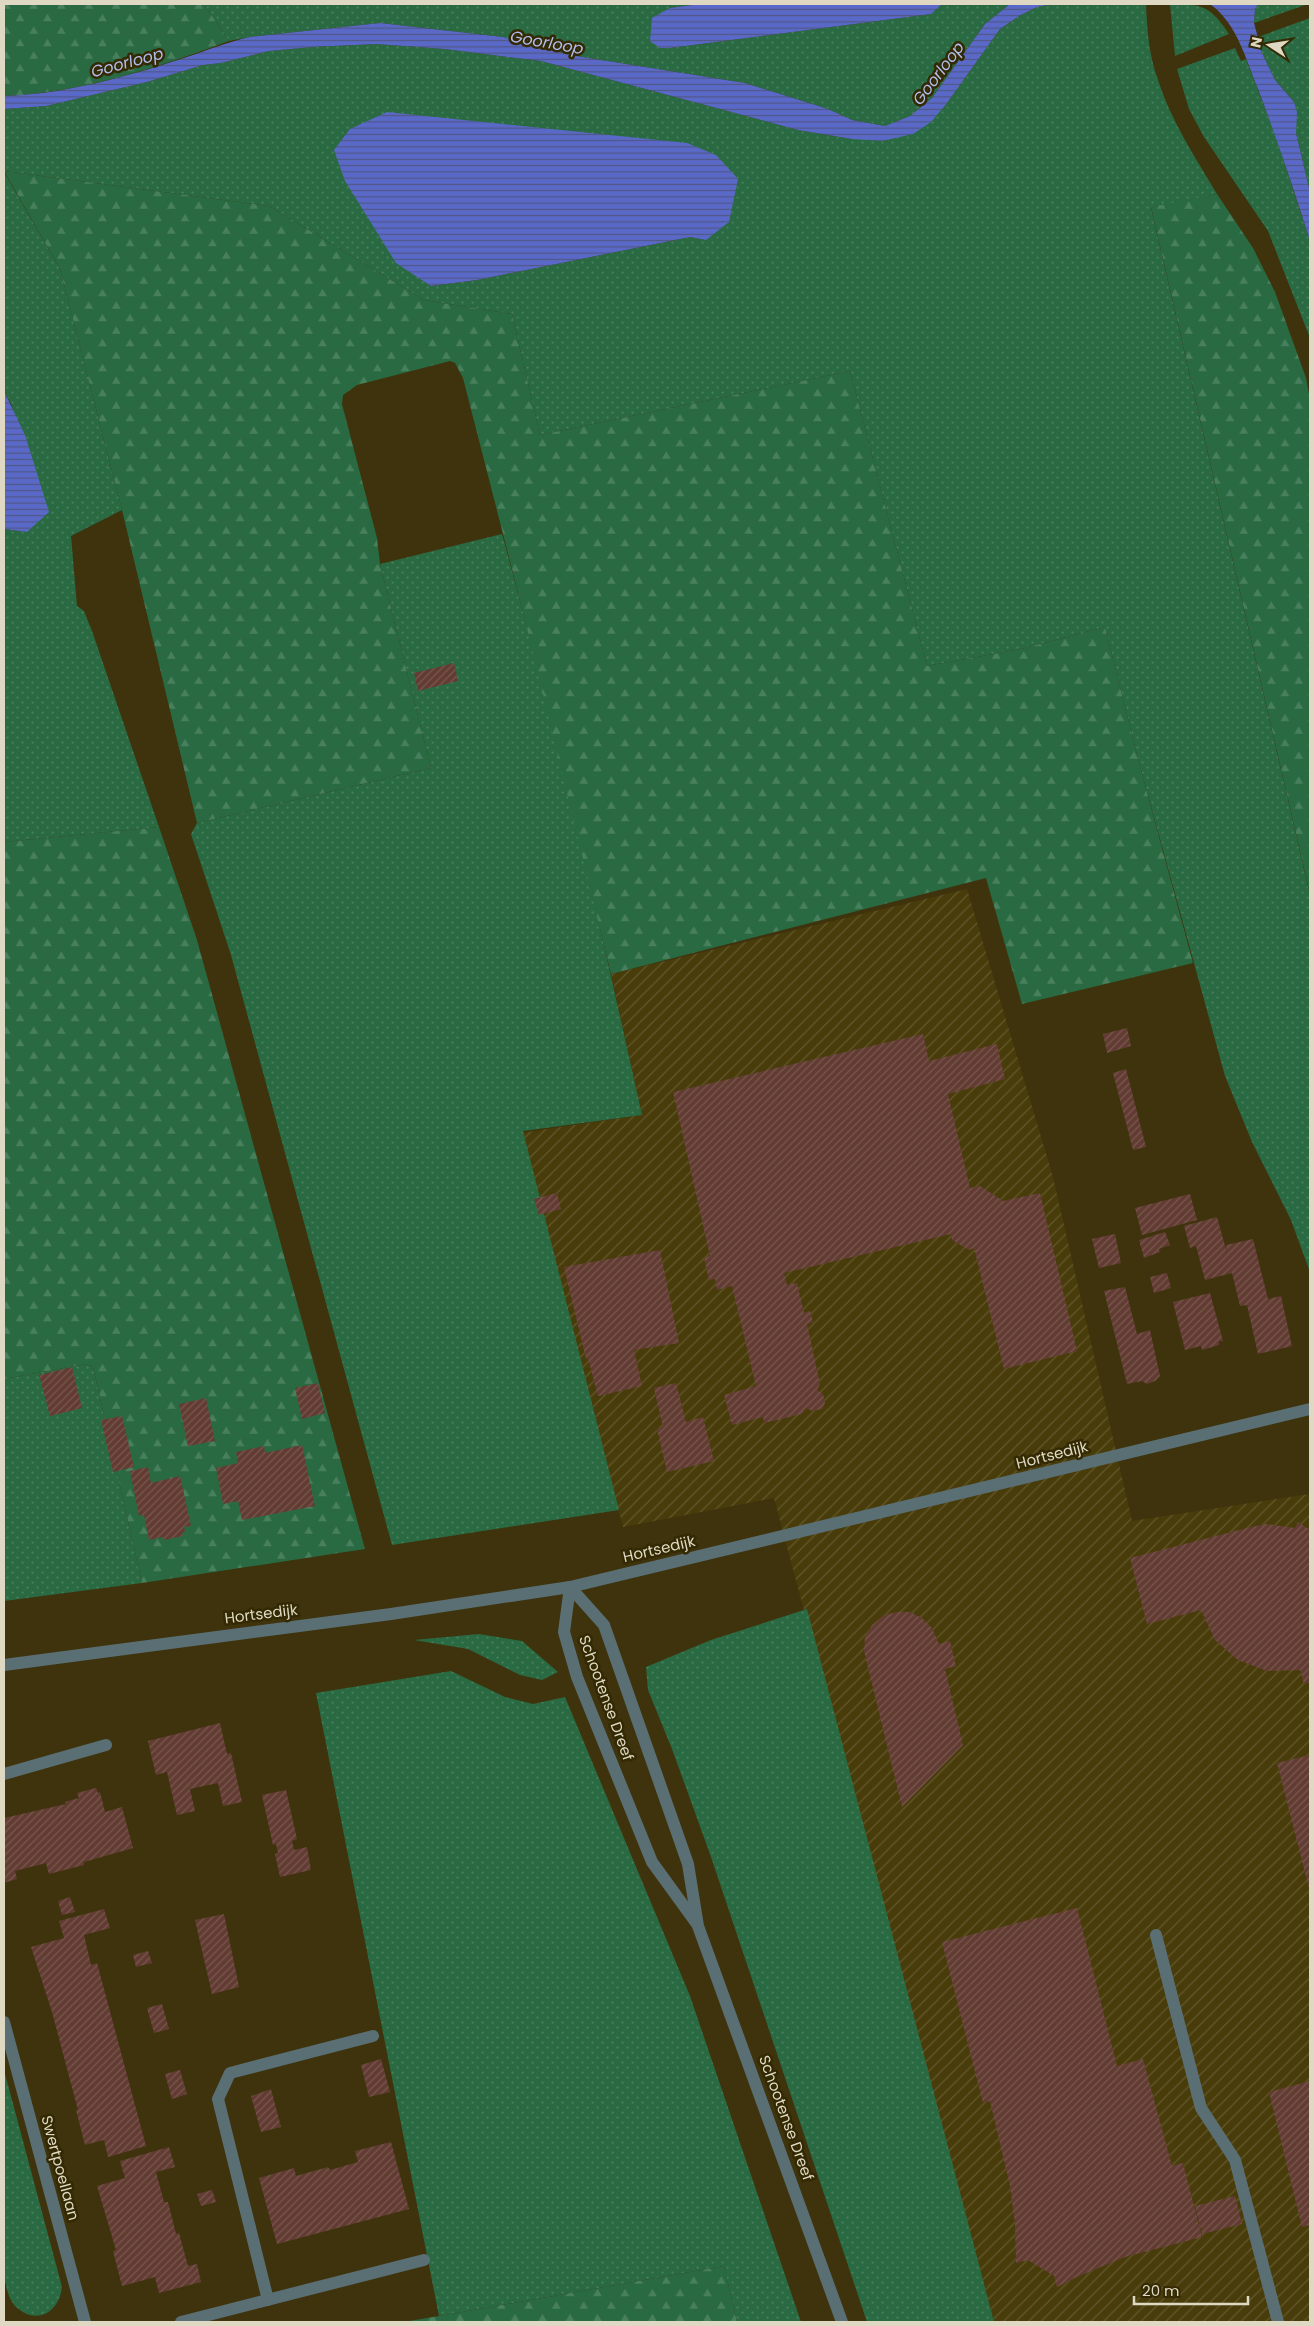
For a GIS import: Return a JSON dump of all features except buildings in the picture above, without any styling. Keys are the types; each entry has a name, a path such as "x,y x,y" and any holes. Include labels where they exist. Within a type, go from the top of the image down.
{"street":[{"name":"Hortsedijk","path":"4,1664 391,1614 570,1587 1310,1409"},
{"name":"Schootense Dreef","path":"570,1587 564,1632 577,1677 652,1862 698,1926"},
{"name":"Schootense Dreef","path":"570,1587 604,1626 688,1864 698,1926 842,2322"},
{"path":"4,1774 106,1745"},
{"path":"1156,1935 1201,2108 1235,2160 1278,2322"},
{"name":"Swertpoellaan","path":"4,2022 85,2322"},
{"path":"268,2300 218,2099 230,2072 373,2036"},
{"path":"181,2322 424,2260"}],"shaded area":[{"path":"967,889 1053,1177 1132,1521 1310,1494 1310,2322 994,2322 774,1498 623,1527 520,1133 642,1115 611,974"}],"green space":[{"path":"4,4 204,4 229,41 174,61 118,78 62,90 4,96"},
{"path":"204,4 700,4 670,8 660,48 670,48 931,14 942,4 1010,4 985,24 932,98 910,116 885,126 852,120 828,109 745,83 570,55 503,37 380,23 229,41"},
{"path":"1052,4 1146,4 1151,52 1163,95 1184,138 1217,194 1151,208 1310,895 1310,1272 1291,1220 1252,1142 1225,1076 1137,755 1105,627 1021,649 927,666 850,371 540,435 512,314 424,300 269,206 4,171 4,109 46,106 147,82 203,65 221,63 269,51 376,44 445,49 541,61 798,130 852,139 947,103 1000,29 1037,7","holes":["350,129 706,240 690,237 477,280 431,286"]},
{"path":"1170,4 1205,8 1211,12 1229,34 1175,56"},
{"path":"1258,4 1308,4 1254,23 1255,9"},
{"path":"1310,18 1310,192 1296,133 1294,102 1275,80 1262,53 1258,37"},
{"path":"1235,48 1241,61 1246,59 1275,134 1310,241 1310,338 1268,231 1204,137 1189,109 1177,69"},
{"path":"4,171 269,206 424,300 512,314 540,435 850,371 927,666 1021,649 1105,627 1193,963 1022,1004 986,878 611,974 523,612 463,378 455,363 450,361 357,385 343,395 342,404 377,538 380,564 431,768 197,823 122,510 60,269"},
{"path":"4,172 60,269 122,510 71,536 77,606 84,611 92,631 159,827 4,842 4,529 27,532 12,406 4,391"},
{"path":"1217,194 1253,248 1275,292 1306,378 1310,400 1310,894 1151,207"},
{"path":"502,534 558,751 642,1115 523,1131 619,1510 392,1545 231,955 191,834 197,823 431,768 380,564"},
{"path":"159,827 197,940 365,1549 142,1583 93,1367 86,1364 4,1379 4,842"},
{"path":"86,1364 93,1367 142,1583 4,1601 4,1379"},
{"path":"807,1609 994,2322 867,2322 710,1854 672,1749 648,1690 646,1667 711,1640"},
{"path":"479,1634 522,1641 558,1672 542,1680 520,1675 468,1649 414,1640"},
{"path":"451,1671 505,1697 533,1704 565,1697 690,1996 801,2322 737,2322 724,2266 439,2316 316,1693"},
{"path":"4,2070 62,2287 56,2304 45,2314 38,2316 23,2312 15,2306 9,2296 4,2276"},
{"path":"724,2266 737,2322 403,2322 439,2316"}],"water":[{"path":"700,4 942,4 931,14 670,48 660,48 650,41 652,18 670,8"},
{"path":"1010,4 1052,4 1037,7 1000,29 947,103 931,122 913,134 882,141 852,139 798,130 541,61 445,49 376,44 269,51 221,63 203,65 147,82 46,106 4,109 4,96 50,92 95,83 140,72 250,37 380,23 503,37 570,55 745,83 828,109 852,120 885,126 910,116 932,98 985,24"},
{"path":"1210,4 1258,4 1255,9 1254,23 1262,53 1275,80 1294,102 1297,112 1296,133 1310,192 1310,241 1279,146 1245,54 1227,21"},
{"path":"387,112 687,143 716,155 738,179 729,222 706,240 690,237 477,280 431,286 396,263 345,181 334,150 350,129"},
{"path":"4,391 25,435 49,512 27,532 4,529"}],"water label":[{"name":"Goorloop","path":"547,42"},
{"name":"Goorloop","path":"127,62"},
{"name":"Goorloop","path":"938,73"}]}
